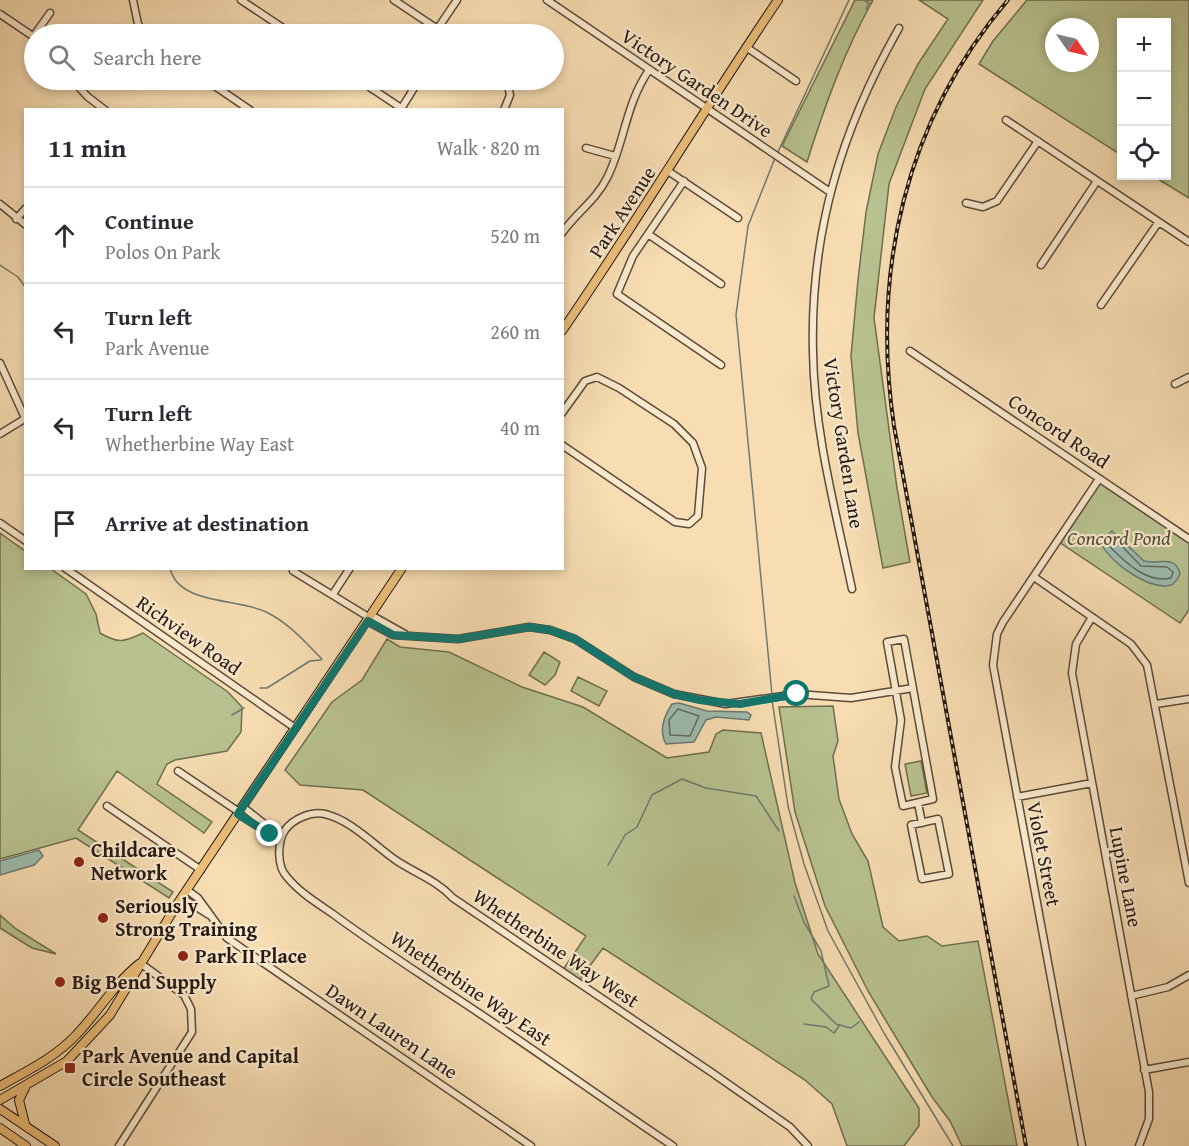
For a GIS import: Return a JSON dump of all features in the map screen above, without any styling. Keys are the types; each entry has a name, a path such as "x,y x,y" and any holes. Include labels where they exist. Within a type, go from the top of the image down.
{"main road":[{"name":"Park Avenue","path":"564,327 668,171 705,108 778,0"},
{"path":"0,1100 49,1074 82,1047 123,995 140,963 187,890 401,570"},
{"path":"0,1086 56,1053 76,1035 120,978 140,963"},
{"path":"108,996 123,995"},
{"path":"25,1087 19,1100 26,1126"},
{"path":"0,1109 56,1146"},
{"path":"0,1128 26,1146"}],"street":[{"path":"133,0 138,24"},
{"path":"242,0 277,24"},
{"path":"394,0 426,24"},
{"path":"441,24 457,0"},
{"name":"Victory Garden Drive","path":"547,0 830,192"},
{"path":"42,24 50,13"},
{"path":"0,14 24,30"},
{"name":"Victory Garden Lane","path":"852,589 830,479 813,354 813,297 822,225 842,150 861,101 899,28"},
{"path":"746,47 796,81"},
{"path":"564,231 598,193 615,156 631,102 649,70"},
{"path":"81,90 102,108"},
{"path":"221,90 247,108"},
{"path":"373,90 400,108"},
{"path":"402,108 413,90"},
{"path":"505,108 510,95 509,90"},
{"path":"1006,120 1189,242"},
{"path":"966,203 983,207 997,201 1038,141"},
{"path":"586,148 615,156"},
{"path":"668,171 738,218"},
{"path":"1041,265 1097,181"},
{"path":"684,182 633,256 617,294 720,365"},
{"path":"0,204 24,224"},
{"path":"16,219 24,210"},
{"path":"1101,305 1158,223"},
{"path":"648,234 721,284"},
{"name":"Concord Road","path":"910,351 1189,539"},
{"path":"0,363 24,416"},
{"path":"564,410 585,381 597,377 619,388 674,424 693,443 702,468 698,516 689,524 675,522 564,446"},
{"path":"1175,384 1189,377"},
{"path":"0,434 24,419"},
{"name":"Violet Street","path":"1082,1146 993,665 994,648 1003,622 1100,479"},
{"path":"0,523 24,540"},
{"name":"Richview Road","path":"68,570 295,728"},
{"path":"333,594 349,570"},
{"path":"293,571 369,618 408,636 458,639 525,628 550,630 575,639 634,677 674,694 726,704 810,694 851,698 913,688"},
{"path":"1034,577 1131,644 1144,659 1156,704 1189,883"},
{"name":"Lupine Lane","path":"1092,617 1076,644 1072,673 1144,1070 1150,1113 1147,1128 1139,1146"},
{"path":"904,639 913,688 933,799 903,806 895,767 901,720 887,642 904,639"},
{"path":"1156,704 1189,699"},
{"path":"178,771 281,837"},
{"path":"1017,797 1092,783"},
{"path":"918,803 922,823"},
{"path":"107,806 201,870"},
{"name":"Whetherbine Way West","path":"281,837 288,827 308,815 325,814 337,820 397,860 436,881 453,898 790,1127 808,1146"},
{"path":"938,819 949,874 922,879 912,825 922,823 938,819"},
{"name":"Whetherbine Way East","path":"281,837 281,867 286,877 300,891 363,936 564,1070 613,1108 673,1146"},
{"name":"Dawn Lauren Lane","path":"187,890 198,898 227,938 531,1146"},
{"name":"Dawn Lauren Lane","path":"182,898 210,916"},
{"path":"119,1146 192,1032 191,1009 184,995 140,963"},
{"path":"1131,996 1168,987 1189,975"},
{"path":"1144,1070 1189,1062"}],"green space":[{"path":"855,0 873,0 836,79 807,162 782,146"},
{"path":"919,0 983,0 925,89 889,184 874,318 897,488 910,562 883,568 858,433 851,356 866,212 878,154 896,107 918,64 948,19"},
{"path":"1027,0 1189,0 1189,198 1160,180 1171,180 1171,18 1117,18 1117,152 979,64 993,41"},
{"name":"Concord Pond","path":"1100,481 1189,541 1189,610 1180,623 1059,542"},
{"path":"0,533 24,550 24,570 52,570 86,594 96,614 100,633 112,639 122,640 143,633 228,692 242,707 241,732 227,751 175,760 167,764 157,784 212,822 204,833 117,771 78,830 173,892 169,898 76,838 0,859"},
{"path":"387,639 400,647 449,652 522,687 583,707 667,758 709,752 716,734 723,730 761,733 795,883 818,954 919,1108 919,1126 904,1146 847,1146 832,1104 805,1080 603,948 578,982 562,971 586,936 363,790 300,785 285,770 332,702 362,680"},
{"path":"544,652 560,662 555,675 545,685 529,675"},
{"path":"578,677 607,691 599,706 571,691"},
{"path":"833,706 838,741 833,756 839,799 852,834 868,861 883,927 899,941 927,936 942,946 978,941 1017,1146 962,1146 950,1121 932,1097 868,991 825,906 795,812 779,707"},
{"path":"921,761 927,793 911,796 905,764"},
{"path":"0,915 16,929 56,954 32,948 0,928"}],"water":[{"path":"1112,531 1144,561 1175,564 1180,574 1176,582 1162,586 1153,584 1122,567 1102,545 1104,538"},
{"path":"679,703 707,711 747,712 751,715 749,720 716,717 706,720 694,742 666,744 662,734 664,718 672,704"},
{"path":"39,850 43,856 34,865 0,875 0,861"}],"waterway":[{"path":"777,154 849,0"},
{"path":"864,0 869,3 866,9"},
{"path":"772,695 736,315 748,226 775,158"},
{"path":"0,265 18,277 24,285"},
{"path":"171,570 175,580 184,589 210,599 254,608 274,616 296,633 322,659"},
{"path":"260,688 267,688 310,661 321,660"},
{"path":"772,700 788,806 804,864 828,931 884,1033 953,1146"},
{"path":"232,715 244,708"},
{"path":"608,865 625,835 637,827 652,795 682,779 706,788 756,796 779,831"},
{"path":"794,896 804,922 821,951 829,986 814,992 811,999 836,1024 851,1028 859,1022"},
{"path":"804,1024 826,1027 834,1033 839,1026"}],"railway":[{"path":"1008,0 973,47 944,96 921,147 904,200 893,255 888,311 888,368 894,426 1026,1146"}],"place":[{"name":"Childcare Network","path":"79,862"},
{"name":"Seriously Strong Training","path":"103,918"},
{"name":"Park II Place","path":"183,956"},
{"name":"Big Bend Supply","path":"60,982"},
{"name":"Park Avenue and Capital Circle Southeast","path":"70,1068"}],"route":[{"path":"270,834 238,814 368,621 393,635 458,639 529,627 550,630 575,639 634,677 674,694 700,700 740,704 797,694"}]}
